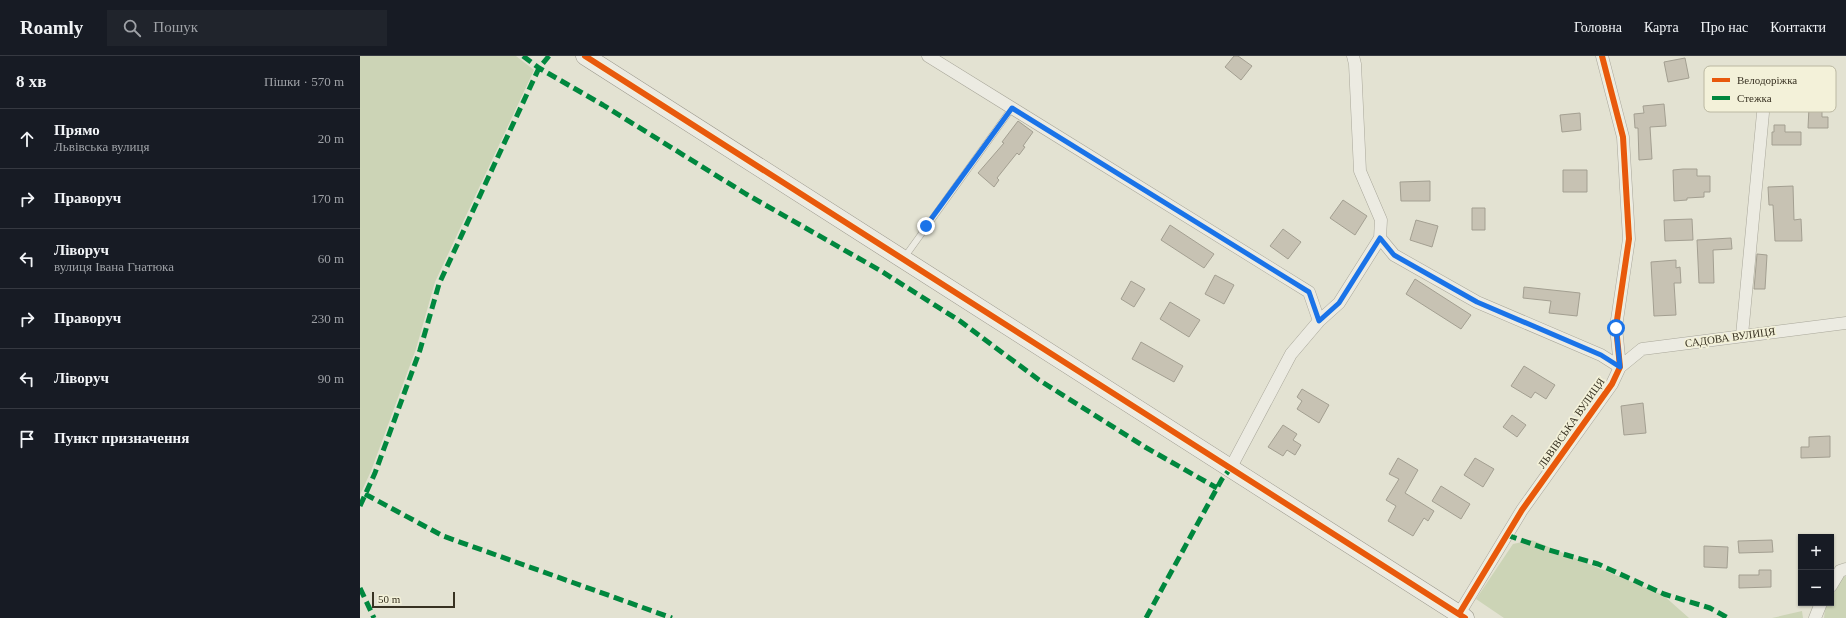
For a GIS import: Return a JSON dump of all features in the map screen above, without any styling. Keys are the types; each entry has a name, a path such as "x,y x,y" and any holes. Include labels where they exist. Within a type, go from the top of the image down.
{"street":[{"path":"585,56 1462,616"},
{"path":"928,56 1309,292 1319,321"},
{"path":"1230,469 1291,354 1319,321 1339,303 1380,238 1381,220 1360,171 1355,64 1353,56"},
{"path":"1602,56 1623,137 1629,239 1616,328 1620,367"},
{"path":"1742,335 1763,113"},
{"path":"1380,238 1394,255 1477,302 1601,355 1620,367"},
{"name":"САДОВА ВУЛИЦЯ","path":"1620,367 1642,349 1742,335 1846,323"},
{"name":"ЛЬВІВСЬКА ВУЛИЦЯ","path":"1462,616 1522,510 1612,384 1620,367"},
{"path":"1834,581 1840,571 1846,569"},
{"path":"1815,618 1820,606"}],"lane":[{"path":"903,259 1012,108"}],"green space":[{"path":"360,56 516,56 534,70 435,282 416,349 371,471 360,495"},
{"path":"1532,540 1663,595 1689,618 1504,618 1476,599 1513,544"},
{"path":"1846,576 1846,618 1824,618 1826,606 1834,606 1834,593 1843,577"},
{"path":"1802,611 1803,618 1772,618"}],"building":[{"path":"1234,56 1238,56 1252,66 1241,80 1225,67"},
{"path":"1685,58 1689,78 1668,82 1664,62"},
{"path":"1664,104 1666,126 1650,127 1652,159 1639,160 1638,128 1635,128 1634,114 1644,113 1643,106"},
{"path":"1809,112 1822,112 1822,117 1828,117 1828,128 1808,128"},
{"path":"1580,113 1581,130 1562,132 1560,115"},
{"path":"1018,121 1033,132 1023,146 1025,147 1019,155 1017,153 997,178 999,180 994,187 978,173 1004,143 1002,142"},
{"path":"1774,125 1785,125 1785,132 1801,132 1801,145 1772,145 1772,132 1774,132"},
{"path":"1697,169 1697,176 1710,176 1710,192 1704,192 1704,197 1687,198 1687,200 1674,201 1673,170"},
{"path":"1563,170 1587,170 1587,192 1563,192"},
{"path":"1430,181 1430,201 1401,201 1400,182"},
{"path":"1793,186 1794,220 1801,219 1802,241 1775,241 1773,205 1769,205 1768,187"},
{"path":"1343,200 1367,216 1355,235 1330,218"},
{"path":"1472,208 1485,208 1485,230 1472,230"},
{"path":"1692,219 1693,240 1665,241 1664,220"},
{"path":"1416,220 1438,226 1432,247 1410,240"},
{"path":"1170,225 1214,254 1204,268 1161,240"},
{"path":"1283,229 1301,242 1288,259 1270,246"},
{"path":"1731,238 1732,249 1713,250 1714,283 1699,283 1697,240"},
{"path":"1757,254 1767,255 1765,289 1754,289"},
{"path":"1676,260 1676,268 1680,267 1681,283 1674,283 1676,315 1654,316 1651,262"},
{"path":"1215,275 1234,285 1224,304 1205,294"},
{"path":"1415,279 1471,315 1461,329 1406,294"},
{"path":"1131,281 1145,289 1134,307 1121,299"},
{"path":"1524,287 1580,293 1577,316 1549,313 1551,301 1523,298"},
{"path":"1170,302 1200,320 1189,337 1160,319"},
{"path":"1141,342 1183,366 1174,382 1132,359"},
{"path":"1524,366 1555,385 1546,399 1535,392 1531,398 1511,386"},
{"path":"1302,389 1329,405 1319,423 1297,409 1302,401 1297,397"},
{"path":"1643,403 1646,433 1624,435 1621,406"},
{"path":"1512,415 1526,425 1517,437 1503,427"},
{"path":"1283,425 1297,434 1293,440 1301,445 1295,455 1287,450 1283,456 1268,447"},
{"path":"1830,436 1830,457 1801,458 1801,447 1809,447 1809,437"},
{"path":"1398,458 1418,470 1405,493 1434,511 1428,521 1424,518 1413,536 1388,521 1396,506 1386,500 1399,479 1389,474"},
{"path":"1475,458 1494,469 1483,487 1464,475"},
{"path":"1441,486 1470,504 1461,519 1432,501"},
{"path":"1772,540 1773,552 1739,553 1738,541"},
{"path":"1704,546 1728,547 1727,568 1704,567"},
{"path":"1759,570 1771,570 1771,587 1739,588 1739,575 1759,575"}],"marked path":[{"path":"523,56 539,68 603,105 746,194 881,271 960,321 1039,380 1145,447 1217,488"},
{"path":"360,506 375,473 420,350 439,284 539,68 549,56"},
{"path":"1146,618 1222,479 1230,469"},
{"path":"365,494 443,536 672,618"},
{"path":"1507,535 1549,550 1598,564 1664,594 1710,608 1728,618"},
{"path":"360,588 374,618"}],"cycle path":[{"path":"585,56 1465,618"},
{"path":"1459,614 1522,510 1612,384 1620,367 1616,327 1629,239 1623,137 1602,56"}],"route":[{"path":"926,226 1012,108 1309,292 1319,321 1339,303 1380,238 1394,255 1477,302 1601,355 1620,367 1616,328"}]}
